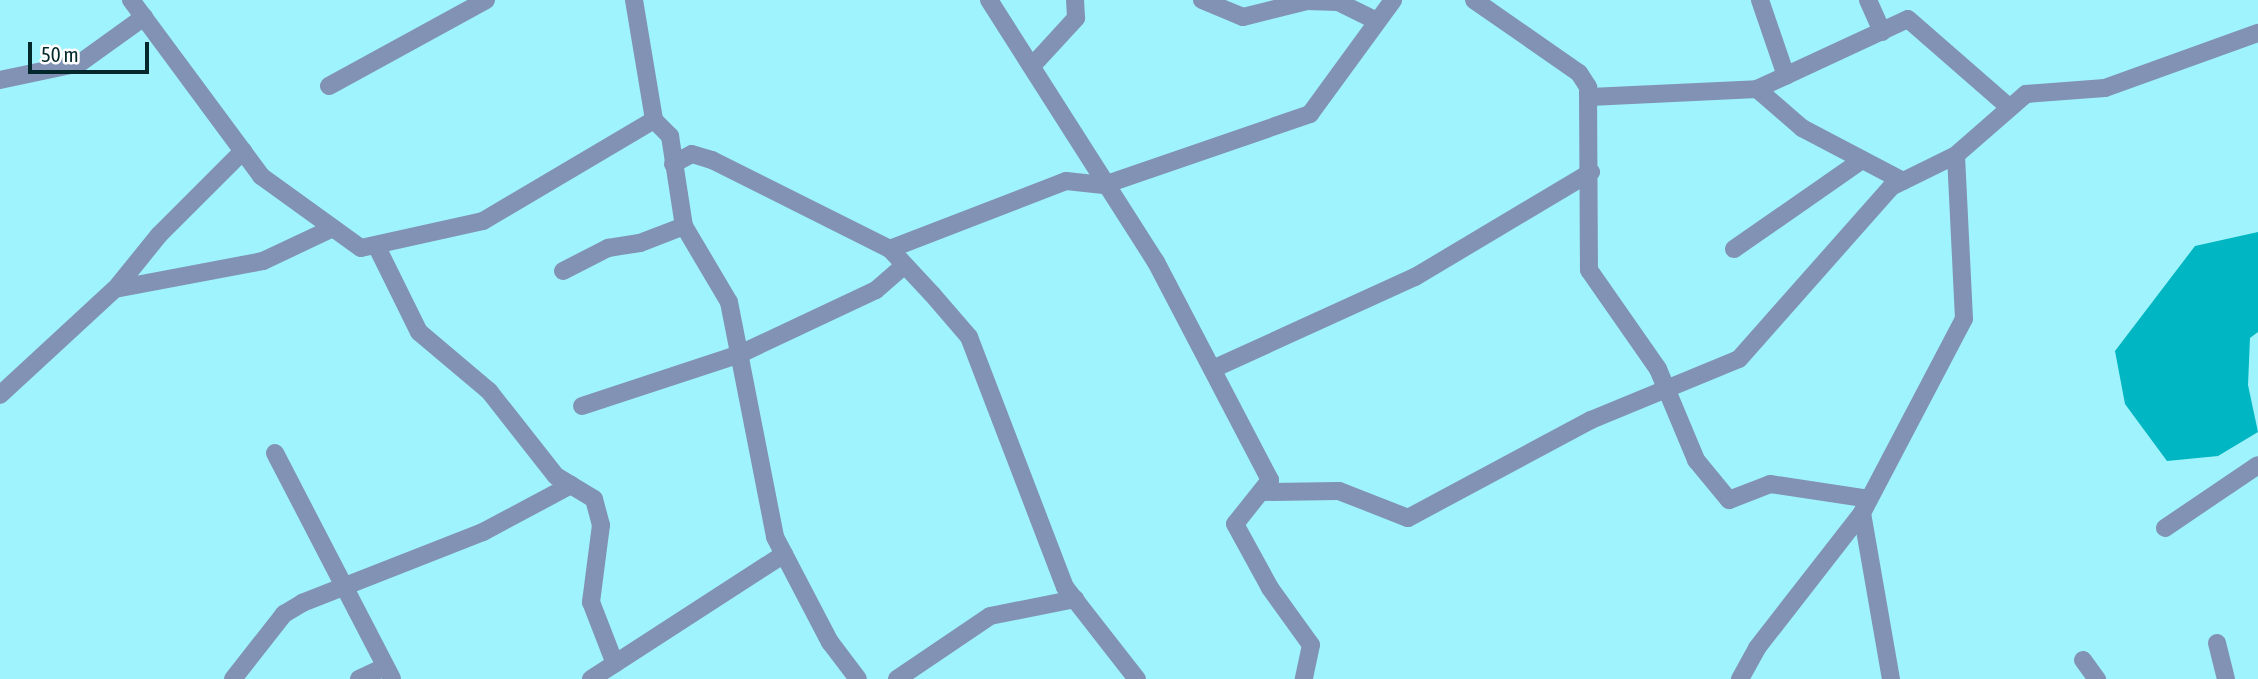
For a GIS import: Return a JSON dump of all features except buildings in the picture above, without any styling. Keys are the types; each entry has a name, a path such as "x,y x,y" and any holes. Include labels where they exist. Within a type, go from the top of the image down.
{"street":[{"path":"131,0 261,176 361,248 483,221 653,120"},
{"path":"329,86 485,0"},
{"path":"634,0 653,120 670,136 684,226 729,302 775,537 830,642 858,679"},
{"path":"989,0 1033,65 1104,186 1156,262 1215,368 1270,480 1235,524 1270,588 1311,645 1304,679"},
{"path":"1033,65 1076,18 1074,0"},
{"path":"1202,0 1243,17 1307,1 1338,2 1377,21"},
{"path":"890,250 1066,181 1104,186 1310,114 1393,0"},
{"path":"1474,0 1579,74 1590,97 1589,270 1668,387 1696,460 1729,500 1770,484 1866,506"},
{"path":"1759,0 1786,76"},
{"path":"1868,0 1882,32"},
{"path":"0,80 80,63 144,17"},
{"path":"1590,97 1757,89 1908,19 2010,108"},
{"path":"1261,492 1339,491 1408,518 1591,421 1739,359 1891,187 1956,155 2026,94 2105,88 2258,33"},
{"path":"1757,89 1802,128 1903,181"},
{"path":"0,395 115,289 159,235 243,151"},
{"path":"674,164 697,153 890,250 905,265 969,337 1034,496 1046,543 1075,599 1137,679"},
{"path":"1740,679 1757,648 1866,506 1964,318 1956,155"},
{"path":"1734,249 1862,160"},
{"path":"1215,368 1415,277 1591,172"},
{"path":"563,271 608,248 684,226"},
{"path":"115,289 263,261 333,228"},
{"path":"376,245 419,332 489,391 548,468 589,494 598,509 591,602 615,664"},
{"path":"582,406 740,354 876,290 905,265"},
{"path":"275,453 340,585 388,673 359,679"},
{"path":"2165,528 2258,465"},
{"path":"233,679 284,614 340,585 484,532 571,485"},
{"path":"1866,506 1869,579 1891,679"},
{"path":"591,679 784,554"},
{"path":"897,679 990,616 1075,599"},
{"path":"2217,643 2226,679"},
{"path":"2083,660 2097,679"}],"water":[{"path":"2258,232 2258,332 2250,338 2248,385 2258,432 2218,456 2167,461 2125,404 2115,351 2195,246"}]}
